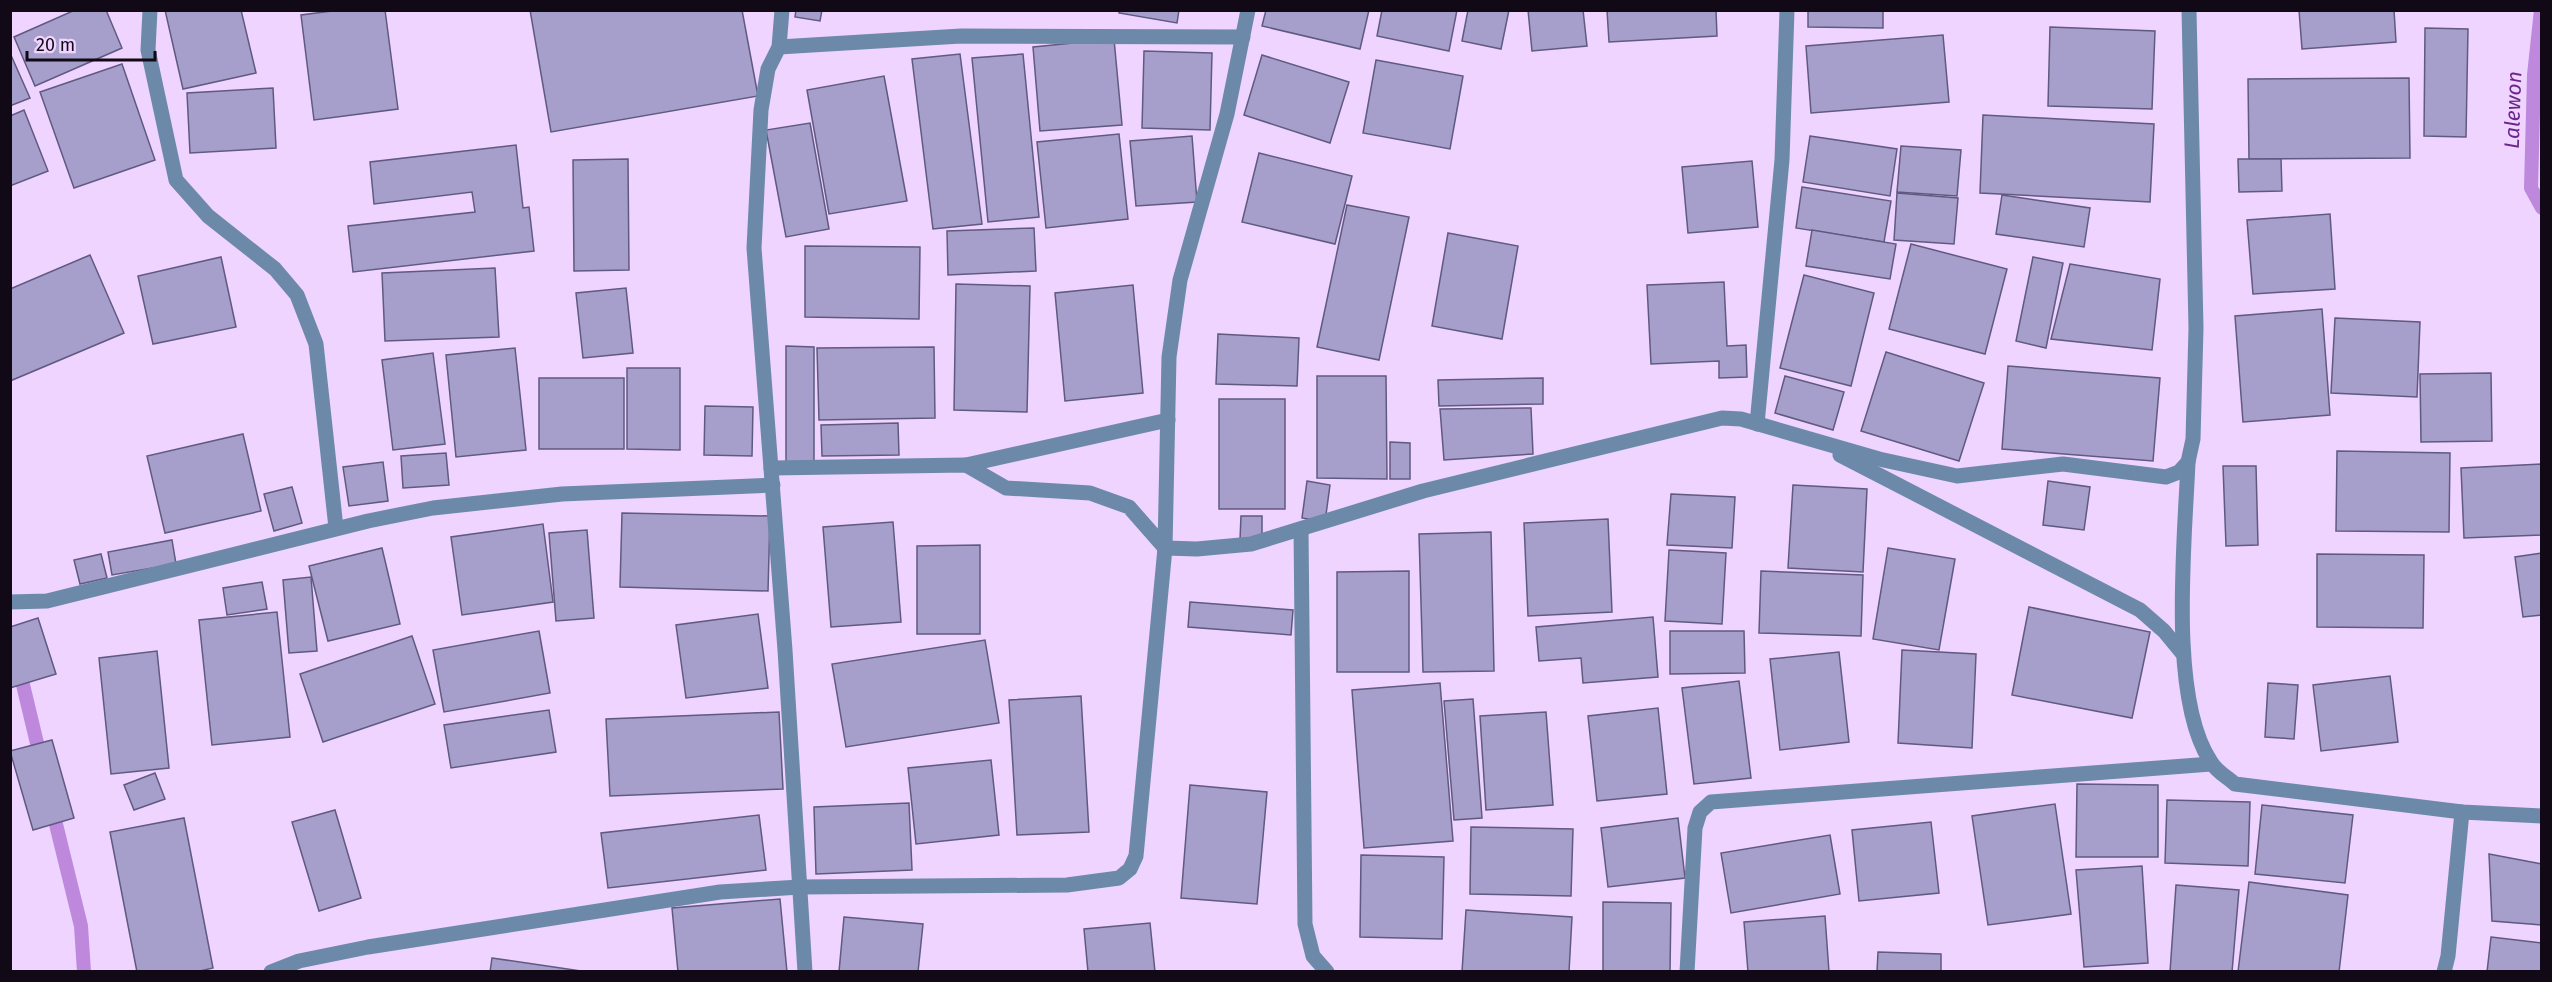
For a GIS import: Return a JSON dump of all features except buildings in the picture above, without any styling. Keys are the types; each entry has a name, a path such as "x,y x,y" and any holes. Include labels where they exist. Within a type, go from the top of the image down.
{"street":[{"path":"150,10 148,50 176,180 208,216 275,269 297,295 316,344 336,528"},
{"path":"782,10 779,47 768,69 761,110 754,248 805,972"},
{"path":"271,972 299,961 368,947 720,892 800,887 1067,885 1119,878 1130,869 1136,856 1165,548 1169,357 1180,280 1227,114 1248,10"},
{"path":"1757,424 1782,160 1787,10"},
{"path":"2189,10 2196,328 2193,439 2188,462 2183,654 2195,730 2211,764 2235,784 2462,812 2541,816"},
{"path":"779,47 961,36 1243,37"},
{"path":"966,465 1006,488 1090,493 1129,507 1165,548 1197,549 1251,544 1423,491 1722,418 1741,419 1879,459 1957,476 2063,464 2166,477 2179,472 2188,462"},
{"path":"771,468 966,465 1167,420"},
{"path":"1810,439 2140,610 2164,631 2183,654"},
{"path":"10,602 47,601 336,528 433,508 562,495 772,485"},
{"path":"1301,529 1305,924 1312,956 1327,972"},
{"path":"1687,972 1695,828 1700,812 1712,802 2211,764"},
{"path":"2444,972 2448,956 2462,812"}],"waterway":[{"name":"Lalewon","path":"2541,10 2534,75 2531,188 2542,208"},
{"path":"19,668 41,760"},
{"path":"52,808 81,926 84,972"}]}
